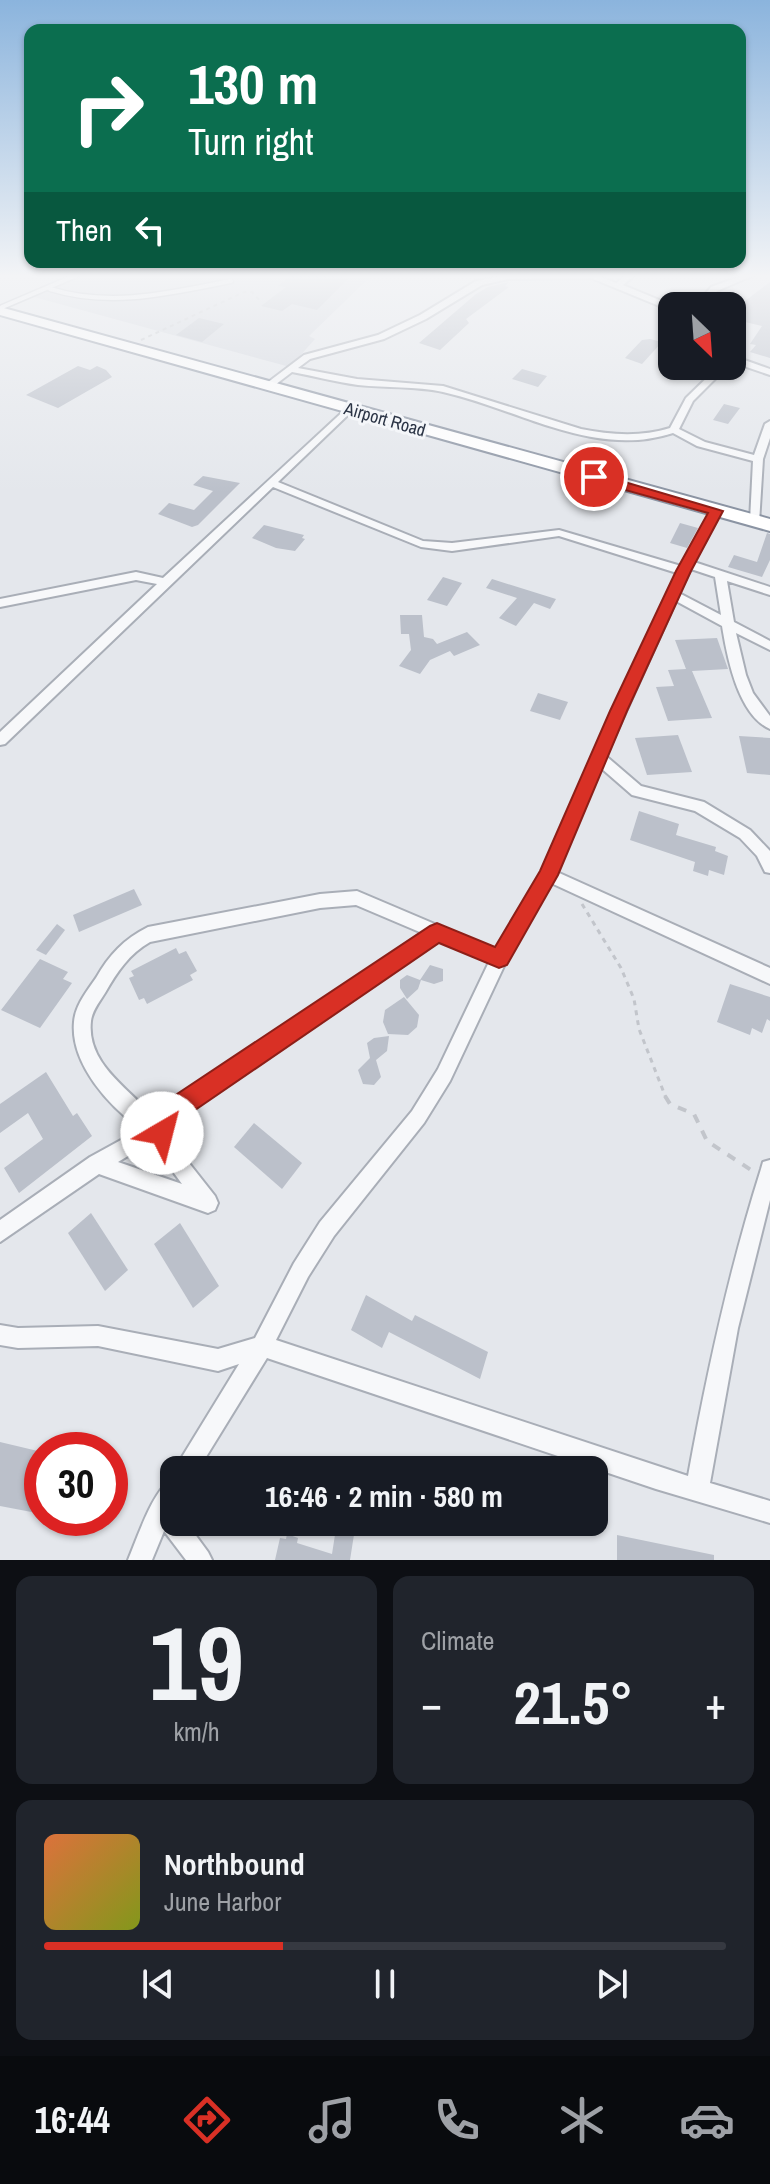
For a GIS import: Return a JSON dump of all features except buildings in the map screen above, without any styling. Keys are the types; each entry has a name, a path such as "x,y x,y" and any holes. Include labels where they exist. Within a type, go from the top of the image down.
{"highway":[{"name":"Airport Road","path":"140,348 762,523"}],"street":[{"path":"268,386 316,353 337,348"},
{"path":"746,363 770,372"},
{"path":"290,369 357,382 443,389 600,436 652,437 674,430 701,444 763,454"},
{"path":"674,430 689,400 710,380"},
{"path":"0,740 349,409"},
{"path":"762,523 763,454 770,424"},
{"path":"272,483 363,522 436,548 559,533 770,591"},
{"path":"194,1456 262,1346 301,1270 327,1229 418,1117 431,1096 499,959 548,875 673,595 716,511"},
{"path":"720,575 739,674 759,715 770,724"},
{"path":"0,603 136,576 168,583"},
{"path":"673,595 770,646"},
{"path":"599,758 637,791 699,806 745,834 763,852 770,867"},
{"path":"548,875 770,976"},
{"path":"97,1164 208,1203 152,1130 117,1098 85,1048 82,1018 119,953 133,941 154,932 341,898 357,898 499,959"},
{"path":"0,1232 97,1164 152,1130 174,1110 361,981 437,932"},
{"path":"697,1491 714,1397 768,1175"},
{"path":"0,1335 18,1338 98,1336 218,1360 262,1346 697,1491 770,1512"},
{"path":"140,1560 160,1516"},
{"path":"187,1536 200,1560"}],"path":[{"path":"569,884 621,968 634,999 639,1029 670,1104 694,1114 707,1141 768,1175"}],"shaded area":[{"path":"220,348 307,348 290,367"}],"route":[{"path":"162,1133 161,1122 174,1110 437,932 499,959 548,875 619,711 684,571 716,511 594,477"}]}
